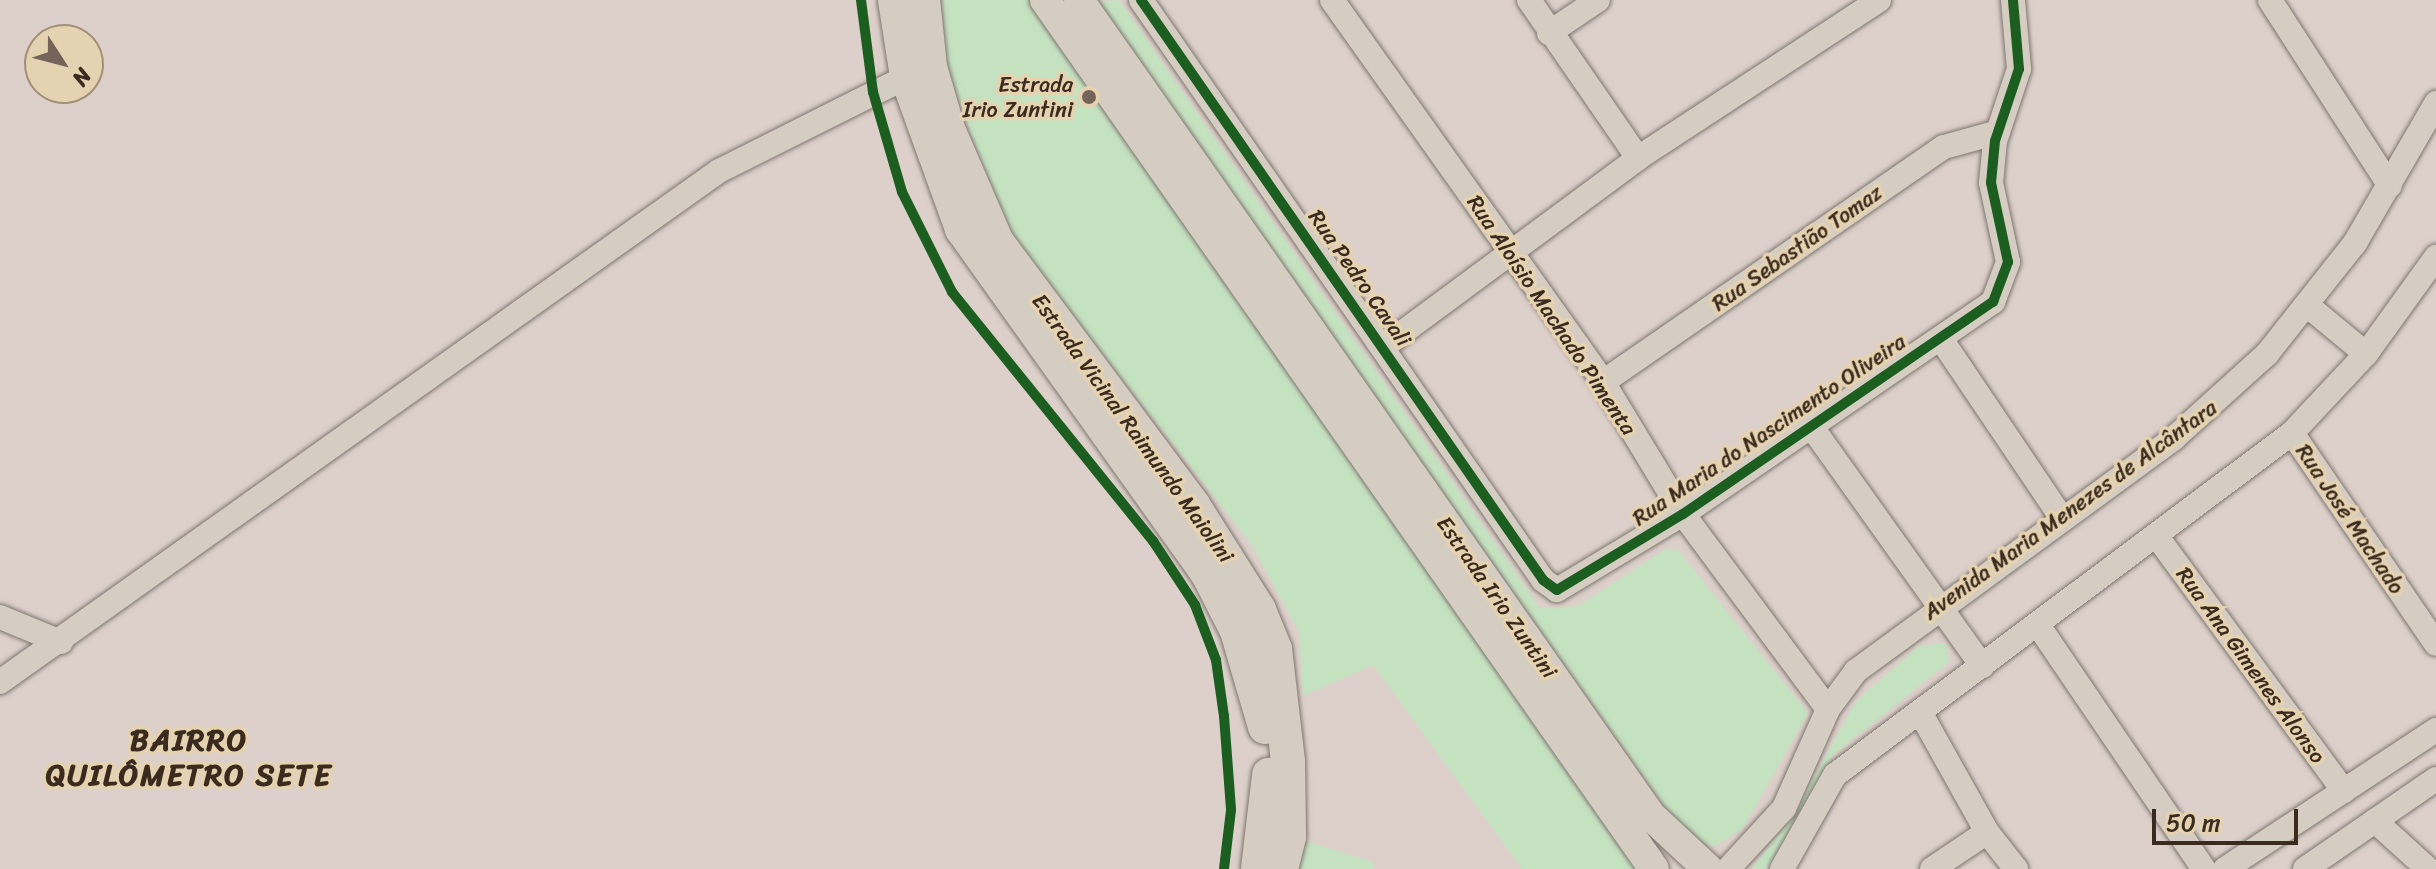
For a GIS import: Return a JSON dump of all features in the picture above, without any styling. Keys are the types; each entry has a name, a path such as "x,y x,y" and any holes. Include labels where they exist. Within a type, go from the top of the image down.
{"main road":[{"name":"Estrada Vicinal Raimundo Maiolini","path":"895,0 907,77 962,229 1175,522 1237,631 1261,699 1270,761 1258,869"},
{"name":"Estrada Vicinal Raimundo Maiolini","path":"923,0 930,67 948,129 997,242 1231,560 1270,636 1288,762 1289,837 1281,869"}],"street":[{"name":"Estrada Irio Zuntini","path":"1079,0 1651,816 1708,869"},
{"name":"Rua Pedro Cavali","path":"1141,0 1543,580"},
{"name":"Rua Aloísio Machado Pimenta","path":"1332,0 1603,382 1683,514 1828,709"},
{"path":"1529,0 1638,158"},
{"path":"1549,33 1598,0"},
{"path":"1383,347 1638,158 1879,0"},
{"path":"1998,132 2019,69 2013,0"},
{"path":"2270,0 2390,186"},
{"name":"Estrada Irio Zuntini","path":"1048,1 1654,869"},
{"path":"0,682 61,642 719,171 907,77"},
{"name":"Avenida Maria Menezes de Alcântara","path":"1728,869 1784,808 1828,709 1856,671 1940,604 2222,398 2308,306 2390,186 2436,103"},
{"name":"Rua Maria do Nascimento Oliveira","path":"1543,580 1564,590 1683,514 1987,308 2005,279 1991,183 1998,132"},
{"name":"Rua Sebastião Tomaz","path":"1603,382 1944,147 1998,132"},
{"path":"1782,869 1835,775 2158,538 2292,433 2366,354 2436,257"},
{"path":"2308,306 2366,354"},
{"path":"1941,339 2061,517"},
{"path":"1811,426 1982,666"},
{"name":"Rua José Machado","path":"2292,433 2436,644"},
{"name":"Rua Ana Gimenes Alonso","path":"2158,538 2344,791"},
{"path":"0,617 61,642"},
{"path":"2038,625 2204,869"},
{"path":"1920,712 1987,832 2016,869"},
{"path":"2225,869 2436,730"},
{"path":"2305,869 2436,779"},
{"path":"2375,821 2428,869"},
{"path":"1932,869 1987,832"}],"green space":[{"path":"941,0 1029,0 1639,869 1522,869 1373,665 1303,696 1299,632 1252,545 1010,235 948,73"},
{"path":"1119,0 1540,608 1578,606 1667,548 1678,550 1808,713 1743,828 1715,846 1687,838 1096,2"},
{"path":"1946,643 1949,662 1832,756 1788,842 1766,869 1751,869 1789,822 1856,701 1919,646"},
{"path":"1306,841 1373,862 1374,869 1299,869"}],"cycle path":[{"path":"861,0 873,92 902,192 952,292 1153,541 1195,605 1216,660 1224,716 1231,810 1224,869"},
{"path":"1141,0 1543,580 1557,590 1683,514 1993,302 2008,262 1991,183 1995,141 2019,69 2013,0"}],"place":[{"name":"Estrada Irio Zuntini","path":"1089,97"}],"district":[{"name":"BAIRRO QUILÔMETRO SETE","path":"189,757"}]}
